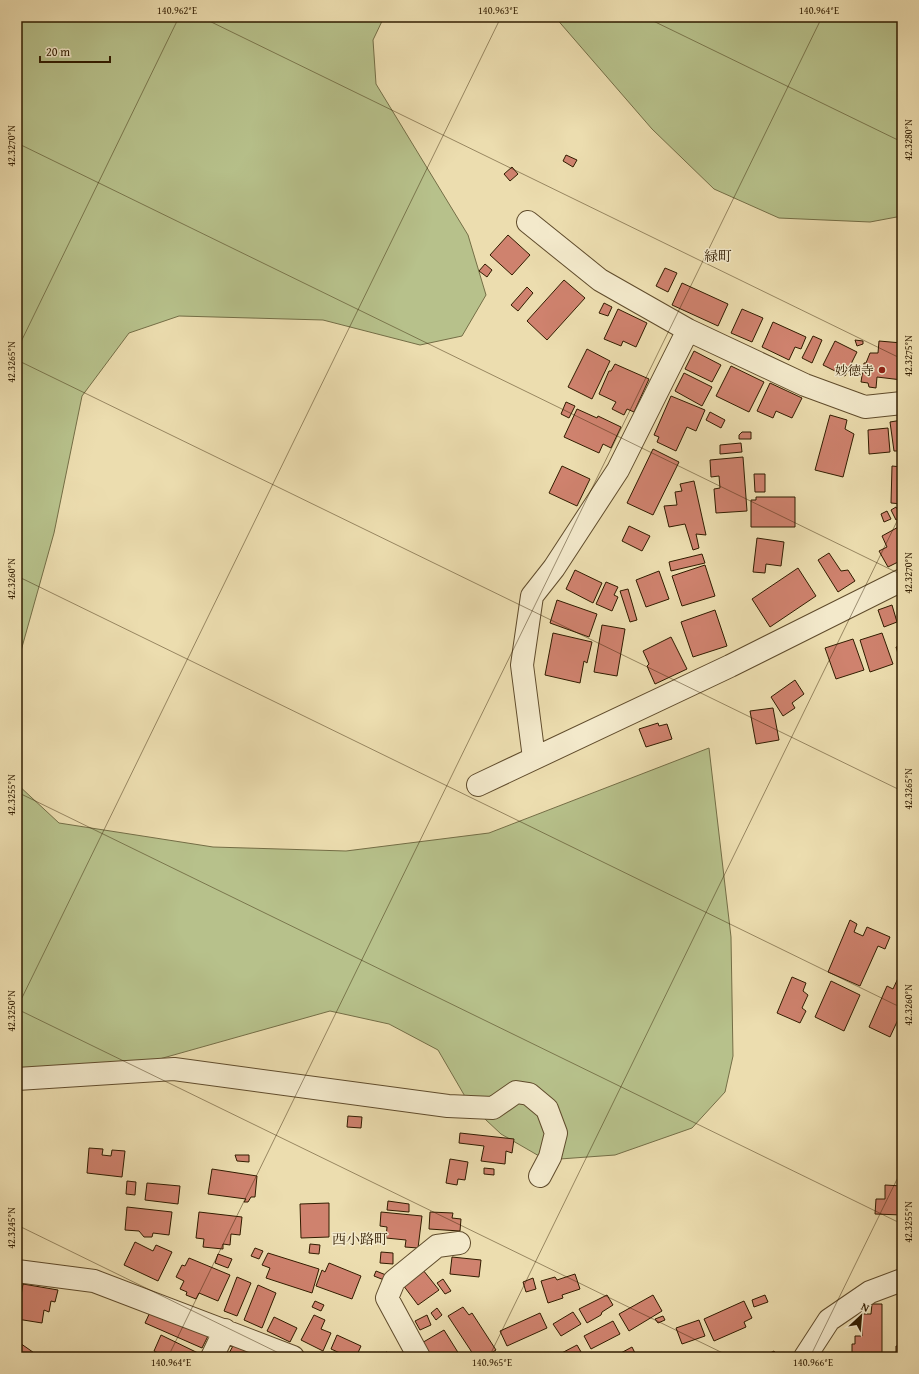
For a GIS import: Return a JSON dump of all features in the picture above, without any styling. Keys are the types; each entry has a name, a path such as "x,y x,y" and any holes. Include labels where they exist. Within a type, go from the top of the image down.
{"street":[{"path":"528,222 600,280 688,330 804,385 865,407 902,402"},
{"path":"534,758 522,666 532,596 554,568 618,470 688,330"},
{"path":"478,785 730,666 902,580"},
{"path":"17,1079 174,1069 448,1106 493,1108 516,1092 529,1094 547,1109 556,1133 550,1157 540,1176"},
{"path":"419,1357 387,1298 394,1281 436,1246 459,1243"},
{"path":"17,1271 94,1281 293,1357"},
{"path":"805,1357 829,1320 870,1292 902,1280"},
{"path":"212,1357 225,1330"}],"green space":[{"path":"17,17 384,17 373,40 376,84 468,235 486,295 462,336 420,345 323,320 179,316 129,333 82,396 54,533 17,665"},
{"path":"555,17 902,17 902,216 870,222 779,218 714,189 652,129"},
{"path":"709,748 731,937 733,1056 725,1092 692,1128 615,1155 546,1160 501,1134 470,1105 438,1050 389,1024 330,1011 99,1076 17,1072 17,784 59,823 213,847 346,851 489,833"}],"building":[{"path":"566,155 577,160 573,167 563,161"},
{"path":"512,167 518,174 510,181 504,174"},
{"path":"508,235 530,255 512,275 490,255"},
{"path":"485,264 492,270 487,277 479,271"},
{"path":"665,268 677,273 668,292 656,286"},
{"path":"564,280 585,298 547,340 527,321"},
{"path":"682,283 728,304 718,326 672,305"},
{"path":"527,287 533,293 518,311 511,305"},
{"path":"604,303 612,307 608,316 599,313"},
{"path":"618,309 647,323 636,347 623,341 621,346 604,339"},
{"path":"742,309 763,318 752,342 731,333"},
{"path":"773,322 806,337 801,349 795,347 789,360 762,347"},
{"path":"813,336 822,340 812,363 802,358"},
{"path":"855,340 863,341 863,344 857,346"},
{"path":"835,341 857,352 845,376 823,365"},
{"name":"妙徳寺","path":"879,341 902,343 902,380 877,377 876,388 869,387 868,383 861,382 864,363 866,363 870,353 878,353"},
{"path":"587,349 610,361 592,399 568,387"},
{"path":"694,351 721,365 712,382 685,369"},
{"path":"615,364 649,379 634,412 627,409 624,415 612,409 616,402 599,394 609,371 611,371"},
{"path":"731,366 764,382 749,412 716,396"},
{"path":"684,373 712,387 702,406 675,391"},
{"path":"770,383 802,398 792,418 776,411 773,418 757,411"},
{"path":"671,396 705,410 696,431 687,427 676,451 657,442 659,437 654,435"},
{"path":"566,402 575,406 569,418 561,414"},
{"path":"577,409 597,418 598,416 621,427 611,448 603,444 599,453 564,437"},
{"path":"710,412 725,420 721,428 706,420"},
{"path":"830,415 847,420 845,429 854,434 843,477 815,470"},
{"path":"902,420 902,451 894,451 890,422"},
{"path":"888,428 890,452 869,454 868,430"},
{"path":"742,432 751,432 751,439 739,439 739,435"},
{"path":"741,443 742,452 720,454 720,445"},
{"path":"653,449 679,462 653,515 627,503"},
{"path":"743,457 747,511 716,513 714,489 720,488 719,476 711,477 710,460"},
{"path":"562,466 590,479 577,506 549,493"},
{"path":"892,466 902,467 902,504 891,503"},
{"path":"754,474 765,474 765,492 755,492"},
{"path":"694,481 706,535 696,534 699,548 693,550 685,524 669,527 664,506 677,505 675,492 682,491 680,484"},
{"path":"756,497 795,497 795,527 751,527 751,500 756,500"},
{"path":"896,507 902,517 896,520 891,510"},
{"path":"887,511 891,519 884,522 881,514"},
{"path":"902,525 902,560 888,567 879,551 887,547 882,536"},
{"path":"629,526 650,536 642,551 622,541"},
{"path":"757,538 784,542 781,566 766,564 765,573 753,572"},
{"path":"829,553 841,571 848,570 855,581 838,592 818,560"},
{"path":"702,554 705,563 671,571 669,562"},
{"path":"705,565 715,596 682,606 672,576"},
{"path":"798,568 816,596 770,627 752,599"},
{"path":"575,570 602,583 593,603 566,589"},
{"path":"659,571 669,599 646,607 636,580"},
{"path":"606,582 618,587 614,595 618,597 612,611 596,604"},
{"path":"628,589 637,620 630,622 620,591"},
{"path":"557,600 597,614 589,637 550,623"},
{"path":"892,605 897,622 884,627 878,610"},
{"path":"715,610 727,646 693,657 681,622"},
{"path":"602,625 625,629 617,676 594,672"},
{"path":"553,633 592,642 587,663 584,661 580,683 545,675"},
{"path":"882,633 893,664 870,672 860,640"},
{"path":"671,637 687,669 655,684 647,666 649,664 643,651"},
{"path":"853,639 864,670 836,679 825,648"},
{"path":"902,645 902,664 901,664 896,647"},
{"path":"795,680 804,694 792,703 795,708 783,716 771,697"},
{"path":"773,708 779,740 756,744 750,711"},
{"path":"658,723 659,726 667,724 672,739 646,747 639,729"},
{"path":"850,920 857,924 854,932 863,936 867,927 890,937 885,949 878,946 860,986 828,972"},
{"path":"899,976 902,977 902,1011 890,1037 869,1027 887,986 893,989"},
{"path":"792,977 806,983 803,991 808,995 802,1008 806,1011 800,1023 777,1013"},
{"path":"831,981 860,995 844,1031 815,1017"},
{"path":"902,1098 902,1117 898,1117"},
{"path":"348,1116 362,1117 361,1128 347,1127"},
{"path":"460,1133 514,1139 512,1153 506,1151 505,1164 481,1161 484,1146 459,1143"},
{"path":"89,1148 103,1149 102,1155 111,1156 112,1150 125,1151 122,1177 87,1173"},
{"path":"235,1155 249,1155 249,1162 237,1161"},
{"path":"450,1159 468,1162 465,1180 458,1179 457,1185 446,1183"},
{"path":"484,1168 494,1169 494,1175 484,1174"},
{"path":"212,1169 257,1176 255,1197 251,1197 248,1202 244,1202 246,1199 208,1194"},
{"path":"127,1181 136,1182 135,1195 126,1194"},
{"path":"147,1183 180,1186 178,1204 145,1200"},
{"path":"885,1185 902,1186 902,1215 875,1214 876,1199 885,1199"},
{"path":"388,1201 409,1204 409,1212 387,1210"},
{"path":"329,1203 329,1237 301,1238 300,1204"},
{"path":"127,1207 172,1212 169,1235 153,1233 152,1237 144,1237 139,1231 125,1230"},
{"path":"199,1212 242,1217 240,1235 231,1234 230,1245 223,1244 223,1249 203,1247 204,1239 196,1238"},
{"path":"381,1212 422,1216 418,1248 405,1247 406,1240 386,1238 387,1227 380,1226"},
{"path":"430,1212 453,1213 452,1218 461,1219 460,1231 429,1229"},
{"path":"135,1242 153,1251 156,1245 172,1252 158,1281 124,1265"},
{"path":"310,1244 320,1245 319,1254 309,1253"},
{"path":"255,1248 263,1251 259,1259 251,1256"},
{"path":"381,1252 393,1253 393,1264 380,1263"},
{"path":"268,1253 319,1269 312,1293 266,1278 270,1268 262,1265"},
{"path":"218,1254 232,1259 228,1268 215,1263"},
{"path":"452,1257 481,1260 479,1277 450,1274"},
{"path":"189,1258 230,1275 218,1301 199,1293 196,1299 186,1295 187,1292 180,1289 184,1281 176,1277 182,1265 185,1266"},
{"path":"329,1263 361,1276 352,1299 316,1286 322,1270 325,1272"},
{"path":"423,1270 439,1290 418,1305 403,1285"},
{"path":"376,1271 386,1275 384,1280 374,1276"},
{"path":"575,1274 580,1289 562,1295 563,1298 548,1303 541,1281 555,1277 557,1280"},
{"path":"237,1277 251,1283 237,1316 224,1311"},
{"path":"533,1278 536,1289 526,1292 523,1282"},
{"path":"443,1279 451,1291 445,1294 437,1283"},
{"path":"23,1284 58,1290 55,1302 51,1301 49,1312 44,1310 42,1323 17,1319"},
{"path":"258,1285 276,1293 262,1328 244,1320"},
{"path":"607,1295 613,1305 602,1312 601,1315 587,1323 579,1309"},
{"path":"653,1295 662,1311 629,1331 619,1314"},
{"path":"765,1295 768,1302 754,1307 752,1300"},
{"path":"315,1301 324,1305 321,1311 312,1307"},
{"path":"744,1301 752,1318 744,1322 746,1327 714,1341 704,1319"},
{"path":"872,1304 882,1304 882,1356 852,1355 852,1344 855,1344 855,1336 862,1336 862,1314 871,1314"},
{"path":"463,1307 469,1315 472,1313 496,1350 485,1357 475,1357 448,1316"},
{"path":"437,1308 442,1315 436,1320 431,1313"},
{"path":"151,1310 208,1336 202,1348 145,1323"},
{"path":"573,1312 581,1324 561,1336 553,1324"},
{"path":"540,1313 547,1328 507,1346 500,1331"},
{"path":"314,1315 325,1320 321,1329 331,1333 323,1351 301,1340"},
{"path":"427,1315 431,1325 420,1330 415,1321"},
{"path":"663,1316 665,1320 658,1323 655,1319"},
{"path":"274,1317 297,1328 290,1342 267,1331"},
{"path":"699,1320 705,1336 682,1344 676,1328"},
{"path":"613,1321 620,1334 591,1349 584,1336"},
{"path":"444,1330 459,1354 453,1357 428,1357 420,1344"},
{"path":"161,1335 198,1353 196,1357 166,1357 154,1351"},
{"path":"337,1335 361,1346 356,1357 349,1357 331,1349"},
{"path":"17,1341 40,1357 17,1357"},
{"path":"234,1344 261,1357 227,1357"},
{"path":"577,1345 584,1357 554,1357"},
{"path":"896,1346 902,1346 902,1357 896,1357"},
{"path":"632,1347 637,1357 621,1357 619,1354"},
{"path":"774,1351 778,1357 762,1357"},
{"path":"386,1352 398,1357 384,1357"}],"place":[{"name":"妙徳寺","path":"882,370"}],"district":[{"name":"緑町","path":"718,256"},
{"name":"西小路町","path":"360,1239"}]}
